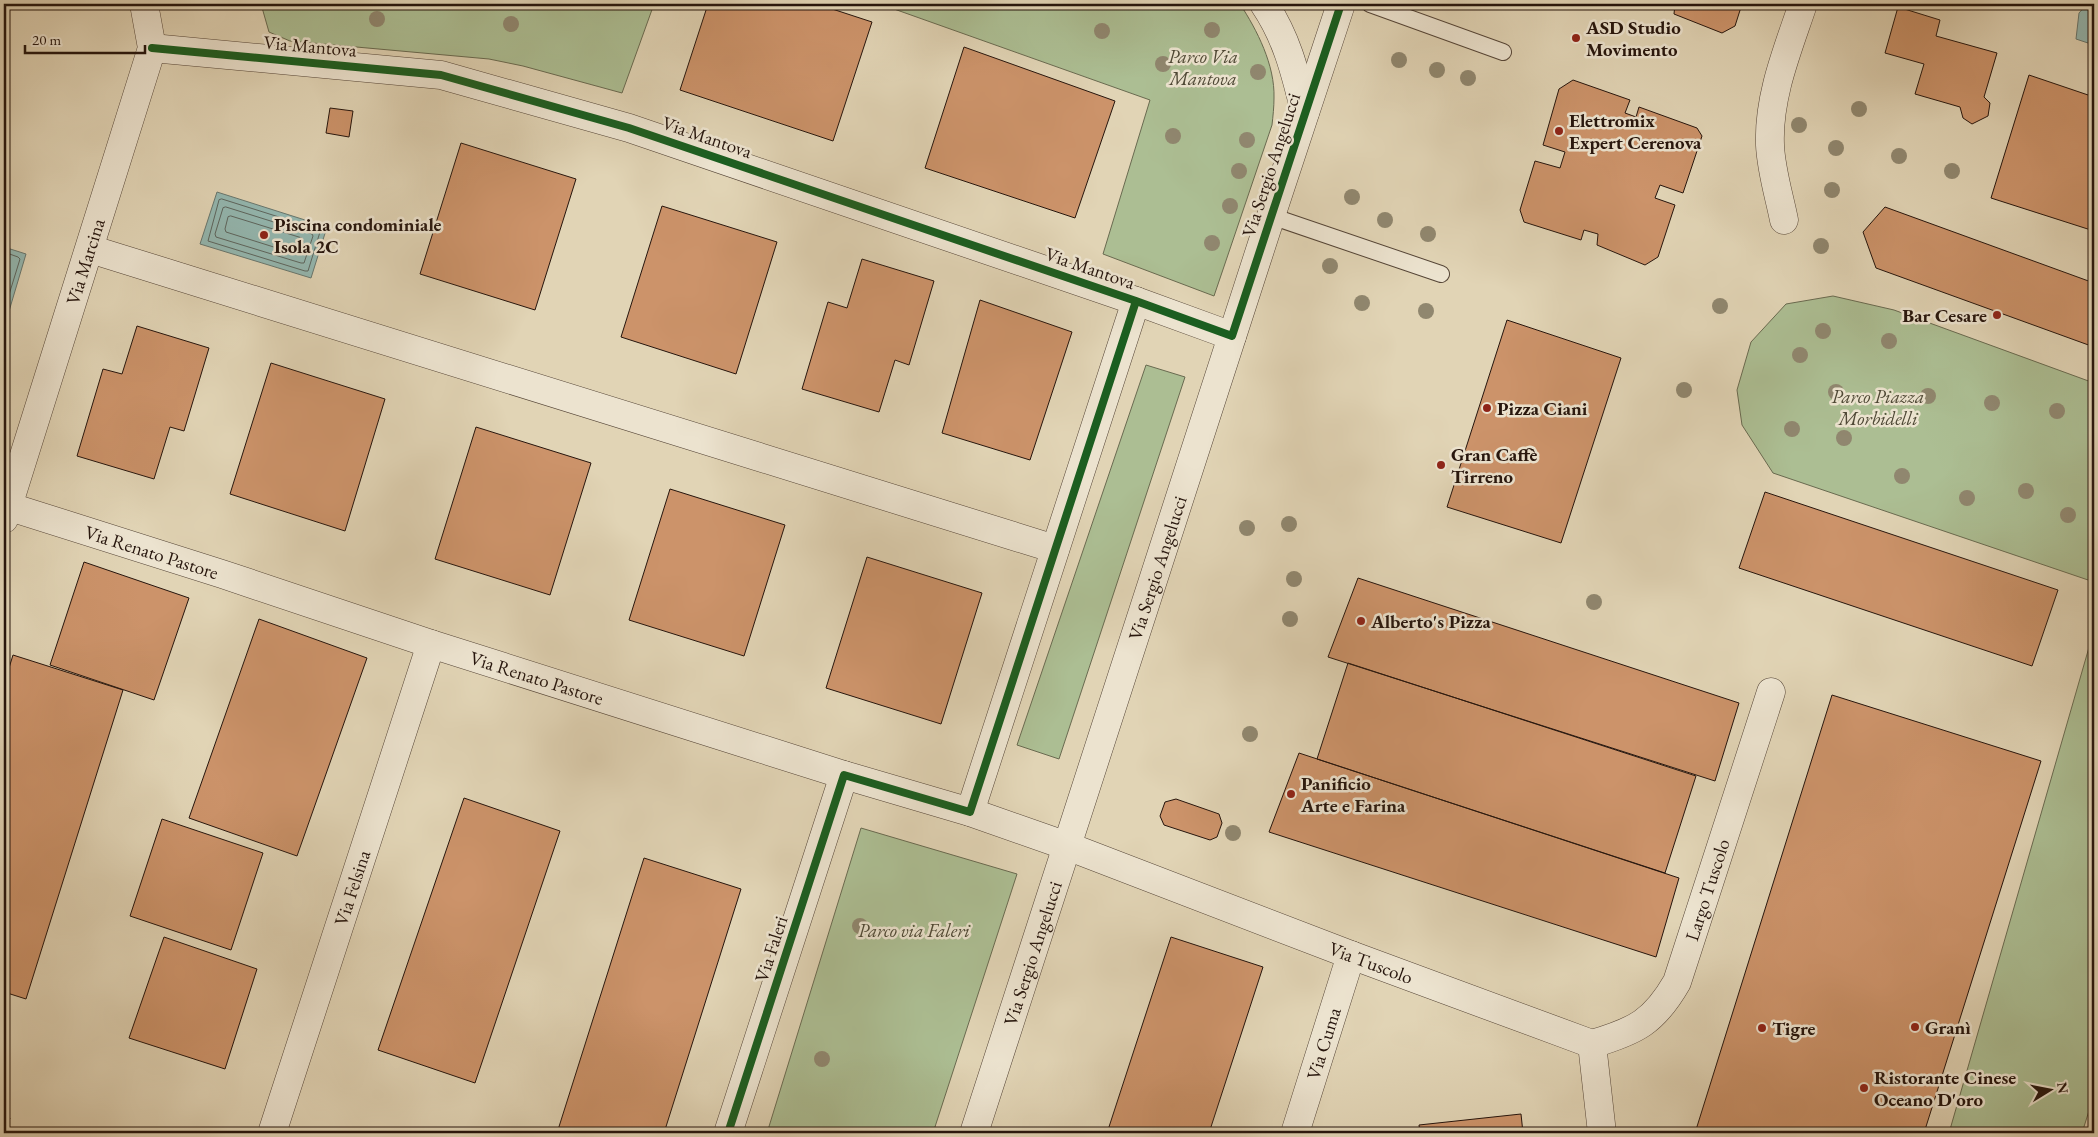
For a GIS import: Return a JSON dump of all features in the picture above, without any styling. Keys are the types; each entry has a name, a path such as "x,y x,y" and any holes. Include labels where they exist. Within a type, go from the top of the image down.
{"street":[{"name":"Via Marcina","path":"5,510 90,250 152,48 144,4"},
{"path":"1264,4 1289,49 1305,112"},
{"name":"Via Sergio Angelucci","path":"974,1133 1341,4"},
{"path":"1784,220 1774,173 1770,130 1778,79 1803,4"},
{"name":"Via Mantova","path":"152,48 441,75 630,128 1136,301 1232,336"},
{"path":"90,250 1055,549"},
{"path":"970,812 1136,301"},
{"name":"Via Renato Pastore","path":"5,510 844,775 970,812 1067,846"},
{"name":"Via Felsina","path":"272,1133 431,644"},
{"name":"Largo Tuscolo","path":"1592,1044 1625,1034 1647,1021 1659,1010 1678,982 1771,692"},
{"name":"Via Faleri","path":"728,1133 844,775"},
{"name":"Via Tuscolo","path":"1067,846 1351,955 1592,1044"},
{"name":"Via Cuma","path":"1295,1133 1351,955"},
{"path":"1592,1044 1602,1133"},
{"path":"1307,1096 1314,1133"}],"lane":[{"path":"1370,4 1503,52"},
{"path":"1271,216 1441,274"}],"green space":[{"path":"261,4 654,4 622,93 523,66 489,59 290,41 269,32"},
{"name":"Parco Via Mantova","path":"880,4 1240,4 1264,48 1272,73 1274,98 1272,125 1214,296 1103,254 1150,100"},
{"name":"Parco Piazza Morbidelli","path":"1833,296 1894,310 2094,383 2094,582 1773,473 1742,425 1737,390 1751,342 1786,304"},
{"path":"1146,365 1185,377 1059,759 1017,745"},
{"path":"2094,630 2094,1095 2082,1133 1949,1133"},
{"name":"Parco via Faleri","path":"861,828 1017,874 933,1133 767,1133"}],"water":[{"path":"2087,4 2094,4 2094,45 2076,39 2079,13"},
{"name":"Piscina condominiale Isola 2C","path":"217,192 327,227 311,278 200,244"},
{"path":"4,247 26,254 4,328"}],"building":[{"path":"708,4 817,4 872,22 833,141 680,90"},
{"path":"1675,4 1742,4 1735,26 1722,33 1674,14"},
{"path":"1898,7 1940,20 1936,36 1997,53 1984,97 1990,103 1988,116 1972,124 1963,118 1960,107 1915,94 1924,64 1885,53"},
{"path":"964,47 1115,101 1075,218 925,168"},
{"path":"2029,75 2094,97 2094,231 1991,198"},
{"path":"1573,80 1630,100 1625,113 1636,117 1639,107 1697,128 1702,136 1683,193 1660,185 1655,198 1675,205 1658,257 1645,265 1597,245 1598,234 1584,230 1581,240 1524,222 1520,210 1535,161 1560,168 1565,152 1543,145 1559,89"},
{"path":"330,108 353,111 349,137 326,133"},
{"path":"461,143 576,179 535,310 420,274"},
{"path":"662,206 777,242 736,374 621,337"},
{"path":"1885,207 2094,283 2094,347 1876,268 1863,232"},
{"path":"862,259 934,281 909,365 895,360 879,412 802,389 828,302 847,308"},
{"path":"980,300 1072,332 1030,460 942,433"},
{"path":"1507,320 1621,358 1561,543 1447,507"},
{"path":"137,326 209,348 184,431 170,427 154,479 77,456 103,369 122,374"},
{"path":"271,363 385,399 345,531 230,494"},
{"path":"476,427 591,463 550,595 435,559"},
{"path":"670,489 785,525 744,656 629,620"},
{"path":"1765,492 2058,590 2032,666 1739,568"},
{"path":"867,557 982,593 941,724 826,688"},
{"path":"84,562 189,598 154,700 50,665"},
{"path":"1358,578 1739,703 1715,781 1328,657"},
{"path":"259,619 367,658 297,856 189,818"},
{"path":"13,655 123,690 26,999 4,992 4,684"},
{"path":"1348,663 1696,776 1665,873 1317,759"},
{"path":"1832,695 2041,761 1924,1133 1695,1133"},
{"path":"1299,753 1679,878 1656,957 1269,832"},
{"path":"464,798 560,831 475,1083 378,1050"},
{"path":"1176,799 1219,814 1222,823 1217,837 1210,840 1164,825 1160,816 1165,802"},
{"path":"162,819 263,853 231,950 130,916"},
{"path":"644,858 741,889 664,1133 557,1133"},
{"path":"164,937 257,969 225,1069 129,1038"},
{"path":"1171,937 1263,967 1209,1133 1107,1133"},
{"path":"1521,1114 1523,1133 1420,1133 1419,1125"},
{"path":"4,1116 10,1118 5,1133 4,1133"}],"cycle path":[{"path":"152,48 441,75 629,128 1136,301 1232,336 1341,4"},
{"path":"728,1133 844,775 970,812 1136,301"}],"place":[{"name":"ASD Studio Movimento","path":"1576,38"},
{"name":"Elettromix Expert Cerenova","path":"1559,131"},
{"name":"Piscina condominiale Isola 2C","path":"264,235"},
{"name":"Bar Cesare","path":"1997,315"},
{"name":"Pizza Ciani","path":"1487,408"},
{"name":"Gran Caffè Tirreno","path":"1441,465"},
{"name":"Alberto's Pizza","path":"1361,621"},
{"name":"Panificio Arte e Farina","path":"1291,794"},
{"name":"Granì","path":"1915,1027"},
{"name":"Tigre","path":"1762,1028"},
{"name":"Ristorante Cinese Oceano D'oro","path":"1864,1088"}]}
